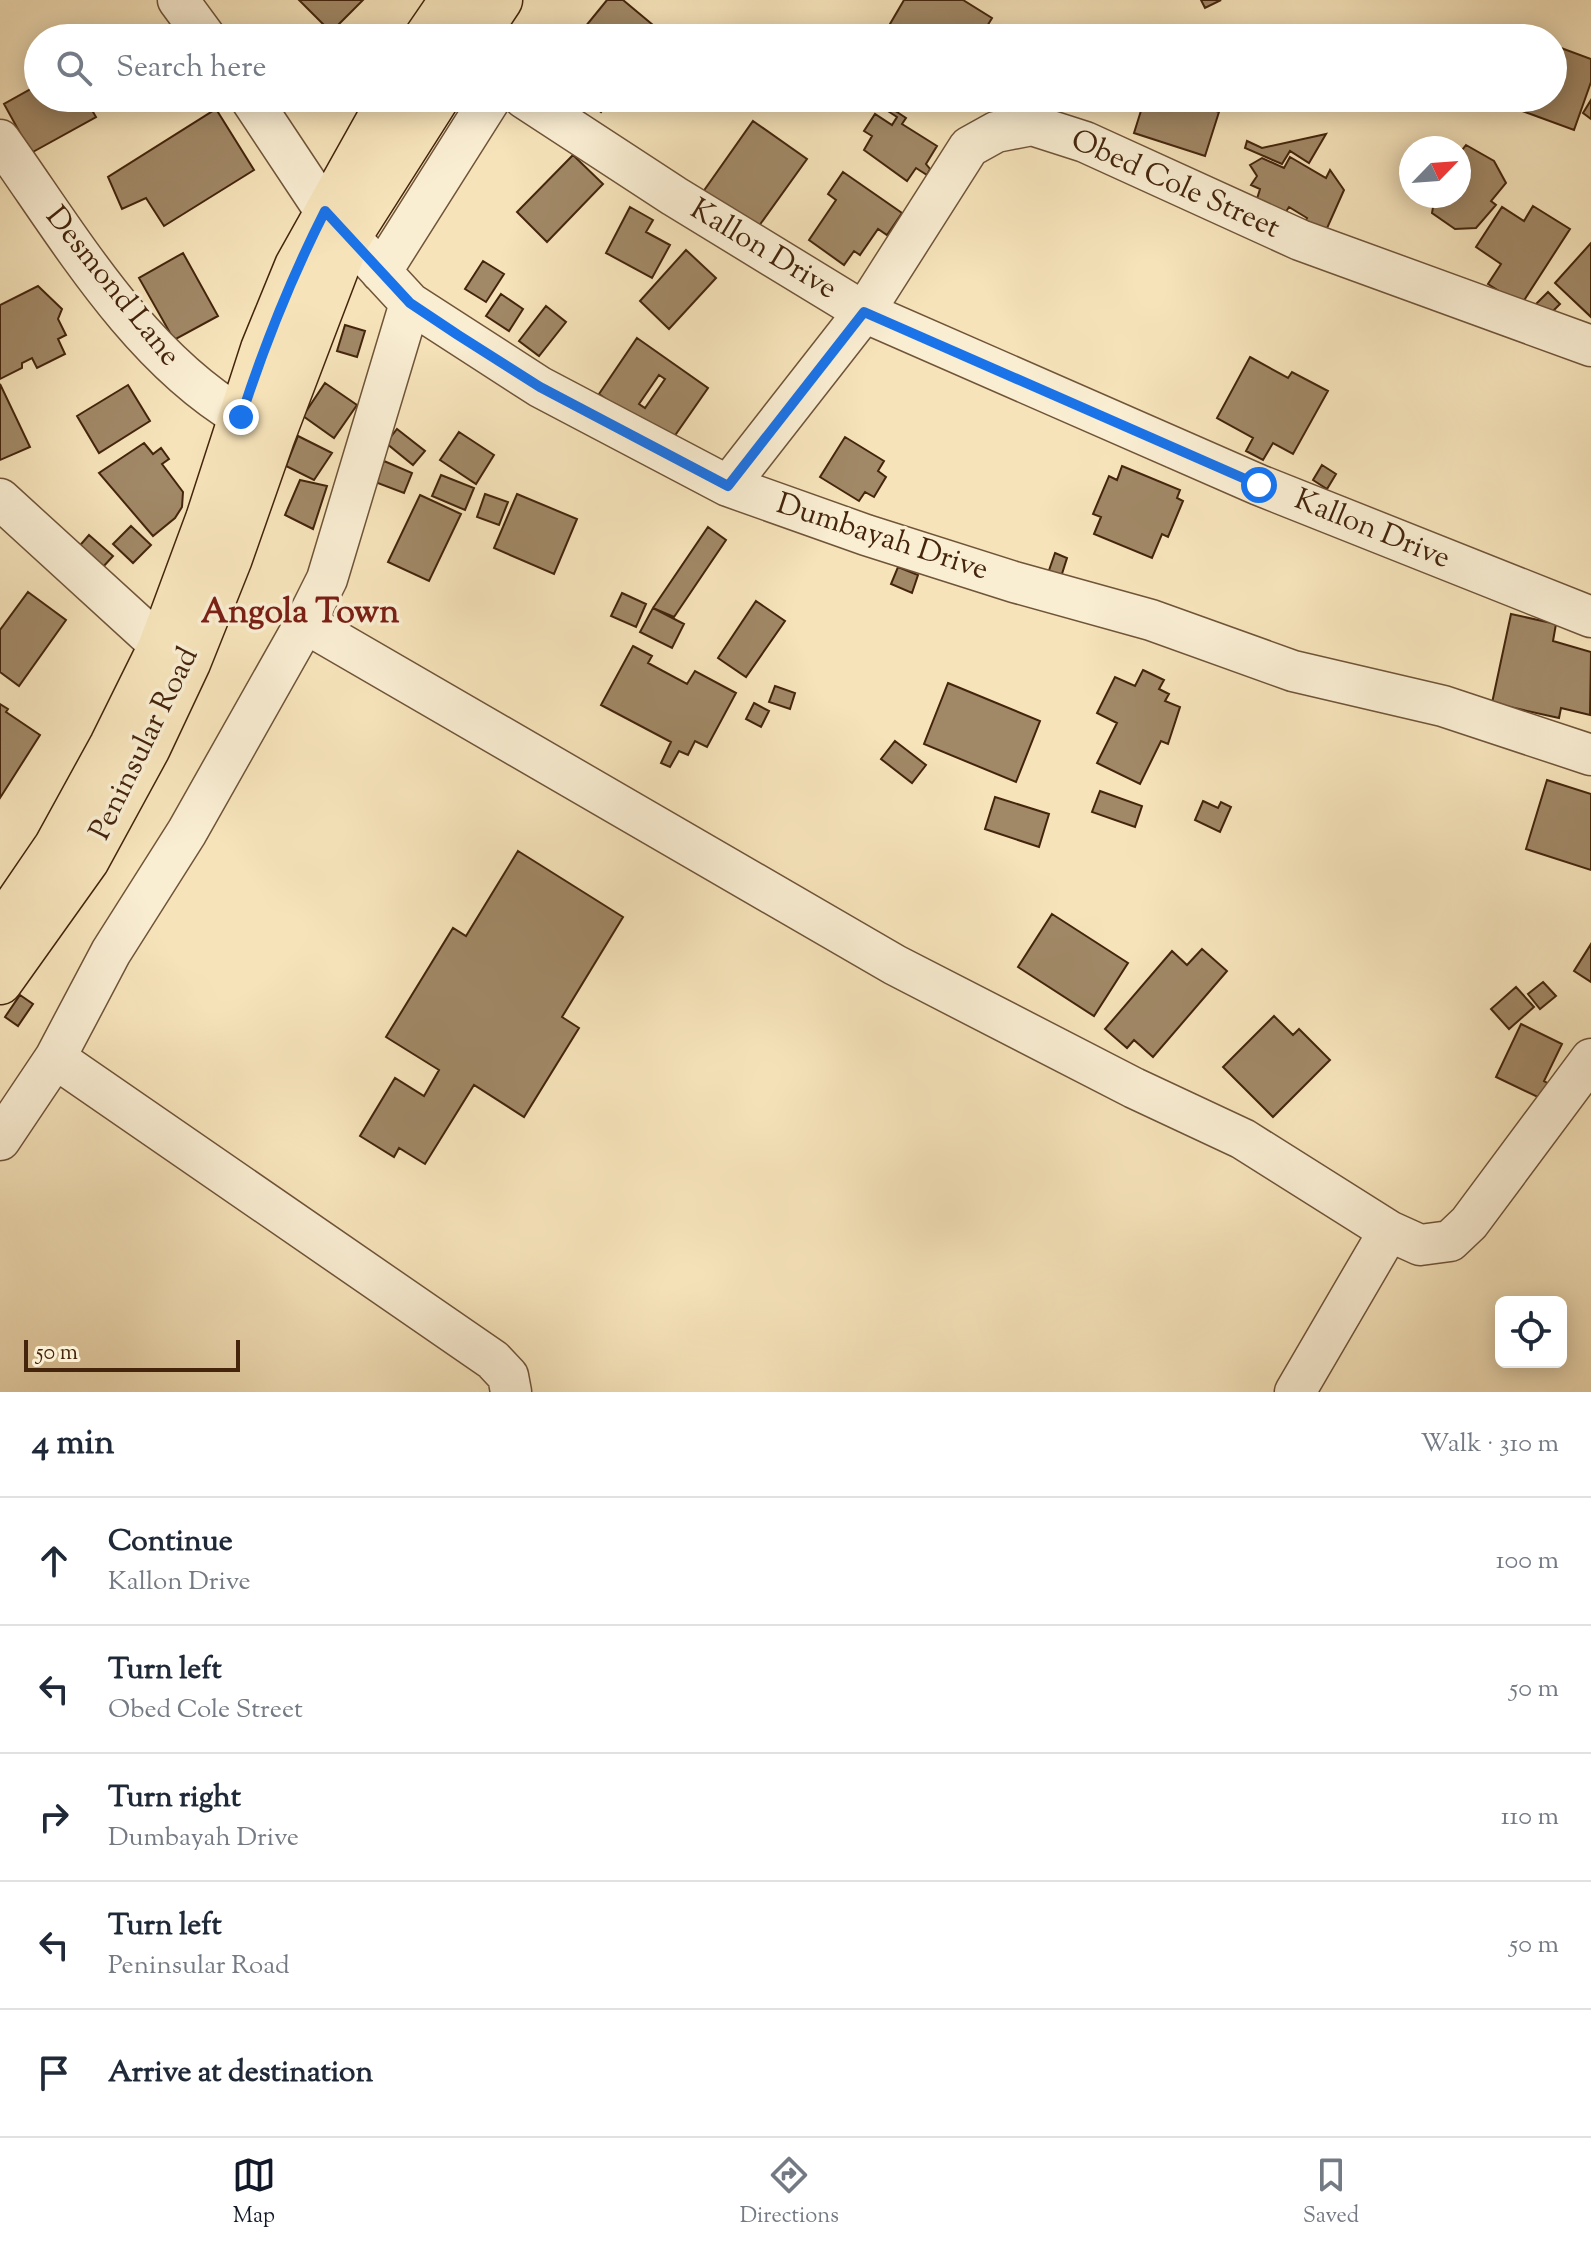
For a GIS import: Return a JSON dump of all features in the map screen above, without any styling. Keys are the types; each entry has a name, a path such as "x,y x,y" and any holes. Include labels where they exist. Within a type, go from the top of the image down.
{"main road":[{"path":"436,24 452,0"},
{"path":"484,24 500,0"},
{"name":"Peninsular Road","path":"0,982 87,860 162,720 188,663 230,558 272,438 337,225 385,112"},
{"name":"Peninsular Road","path":"0,929 56,847 112,745 161,646 263,349 297,266 337,225 426,112"}],"street":[{"path":"178,0 196,24"},
{"name":"Dumbayah Drive","path":"260,112 337,225 410,303 540,387 728,486 866,535 1014,582 1151,620 1293,671 1443,706 1591,755"},
{"path":"381,272 482,112"},
{"name":"Kallon Drive","path":"545,112 674,196 864,312 1259,485 1591,617"},
{"name":"Obed Cole Street","path":"728,486 864,312 969,147 996,132 1032,125 1085,142 1300,240 1591,346"},
{"name":"Desmond Lane","path":"0,140 120,307 183,376 214,401 241,417"},
{"path":"0,1140 55,1058 111,952 187,832 327,579 410,303"},
{"path":"0,499 161,646"},
{"path":"305,623 895,965 1134,1088 1243,1139 1389,1231 1420,1245 1450,1241 1469,1223 1590,1061"},
{"path":"55,1058 493,1360 508,1376 511,1392"},
{"path":"1295,1392 1389,1231"}],"building":[{"path":"299,0 363,0 339,24 323,24"},
{"path":"607,0 623,0 652,24 587,24"},
{"path":"904,0 963,0 992,18 988,24 890,24"},
{"path":"1201,0 1221,0 1205,8"},
{"path":"1567,50 1591,59 1591,82 1574,130 1525,112 1567,112"},
{"path":"24,93 24,112 93,112 96,117 31,153 4,104"},
{"path":"1591,100 1591,119 1583,113"},
{"path":"211,112 218,112 254,170 164,226 146,198 122,209 108,177"},
{"path":"889,112 897,112 906,118 902,124 937,146 926,164 930,169 927,175 916,168 907,181 864,150 872,136 864,131 875,114 892,125 897,117"},
{"path":"1141,112 1219,112 1205,156 1134,133"},
{"path":"753,121 807,159 751,237 698,199"},
{"path":"1326,134 1309,163 1290,151 1282,164 1245,148 1247,141 1262,148"},
{"path":"1471,148 1494,161 1506,183 1491,201 1496,205 1476,228 1455,229 1432,213 1433,208 1471,208"},
{"path":"573,155 603,184 547,242 517,212"},
{"path":"1290,157 1326,178 1330,170 1344,190 1324,235 1303,225 1307,218 1289,207 1282,218 1256,202 1260,189 1251,185 1257,176 1250,165 1262,158 1284,168"},
{"path":"843,172 902,213 887,235 878,229 860,255 854,251 844,265 809,240 836,200 828,194"},
{"path":"1533,206 1570,229 1521,305 1488,284 1501,264 1476,247 1502,207 1524,221"},
{"path":"630,207 653,220 646,232 670,245 652,278 606,253"},
{"path":"1591,243 1591,317 1555,283"},
{"path":"686,250 716,278 669,329 640,301"},
{"path":"183,253 218,316 174,340 139,278"},
{"path":"483,261 504,274 486,302 465,289"},
{"path":"38,286 62,309 58,319 66,335 58,339 65,354 37,368 32,358 22,363 22,368 0,379 0,305"},
{"path":"1548,292 1560,304 1544,320 1532,308"},
{"path":"501,294 523,309 509,331 486,316"},
{"path":"546,306 566,322 539,356 519,341"},
{"path":"345,325 365,331 357,357 337,351"},
{"path":"637,338 708,388 669,444 599,394","holes":["659,375 665,379 645,408 639,404"]},
{"path":"1250,357 1288,378 1292,372 1328,391 1293,454 1273,443 1263,460 1246,451 1253,438 1217,418"},
{"path":"325,383 357,405 334,438 303,416"},
{"path":"0,384 30,447 0,460"},
{"path":"128,385 150,421 99,453 77,416"},
{"path":"397,429 425,451 413,465 386,443"},
{"path":"459,432 494,455 476,484 440,460"},
{"path":"298,436 332,453 314,480 286,466"},
{"path":"845,437 884,461 878,471 886,477 874,497 865,492 859,501 820,477"},
{"path":"144,443 153,454 161,448 169,459 162,464 183,492 182,507 175,518 153,536 99,473"},
{"path":"384,461 412,473 404,493 375,482"},
{"path":"1322,465 1336,474 1327,489 1313,480"},
{"path":"1122,466 1180,490 1177,498 1183,501 1168,537 1162,534 1152,558 1094,534 1101,517 1093,514 1109,476 1117,480"},
{"path":"441,475 474,488 465,510 432,496"},
{"path":"300,480 327,486 313,529 285,515"},
{"path":"485,494 508,502 499,525 477,517"},
{"path":"517,494 577,519 554,574 494,548"},
{"path":"420,495 461,514 429,581 388,562"},
{"path":"131,526 151,545 133,563 113,544"},
{"path":"708,527 726,540 674,617 653,608"},
{"path":"89,535 113,556 92,579 69,558"},
{"path":"1055,553 1067,558 1060,580 1047,576"},
{"path":"898,567 918,575 912,593 891,584"},
{"path":"28,592 66,620 19,686 0,672 0,630"},
{"path":"622,593 646,604 636,627 611,616"},
{"path":"756,601 785,621 746,677 718,658"},
{"path":"653,608 684,624 672,648 640,632"},
{"path":"1511,614 1556,624 1553,641 1591,652 1590,715 1561,708 1559,718 1492,703"},
{"path":"633,646 652,656 648,663 687,684 695,671 736,693 707,747 695,741 688,755 679,751 670,767 661,763 671,742 601,705"},
{"path":"1143,670 1164,680 1159,689 1169,694 1165,701 1180,707 1168,744 1161,741 1140,784 1097,763 1117,723 1097,713 1115,677 1135,686"},
{"path":"948,683 1040,721 1016,782 924,744"},
{"path":"775,686 795,693 790,709 769,702"},
{"path":"754,703 769,711 761,727 746,719"},
{"path":"0,704 8,709 6,712 40,735 0,798"},
{"path":"895,741 926,765 912,783 881,759"},
{"path":"1547,780 1591,794 1591,870 1526,849"},
{"path":"1100,791 1142,806 1135,827 1092,812"},
{"path":"995,797 1049,814 1039,847 985,829"},
{"path":"1203,801 1218,808 1221,802 1231,807 1220,832 1195,820"},
{"path":"518,851 623,917 562,1017 579,1028 524,1117 474,1085 425,1164 399,1148 394,1157 360,1136 395,1078 424,1096 439,1070 386,1037 453,928 466,936"},
{"path":"1052,914 1128,963 1094,1016 1018,967"},
{"path":"1591,944 1591,982 1574,971"},
{"path":"1202,949 1227,971 1153,1057 1134,1040 1127,1048 1105,1029 1172,951 1187,965"},
{"path":"1543,982 1556,996 1540,1009 1528,994"},
{"path":"1516,987 1534,1007 1509,1029 1491,1009"},
{"path":"20,995 33,1004 18,1026 5,1017"},
{"path":"1274,1016 1293,1035 1299,1029 1330,1060 1273,1117 1223,1067"},
{"path":"1521,1024 1562,1044 1544,1081 1549,1084 1542,1099 1496,1077"}],"district":[{"name":"Angola Town","path":"300,613"}],"route":[{"path":"241,417 263,349 297,266 325,211 410,303 540,387 728,486 864,312 1259,485"}]}
